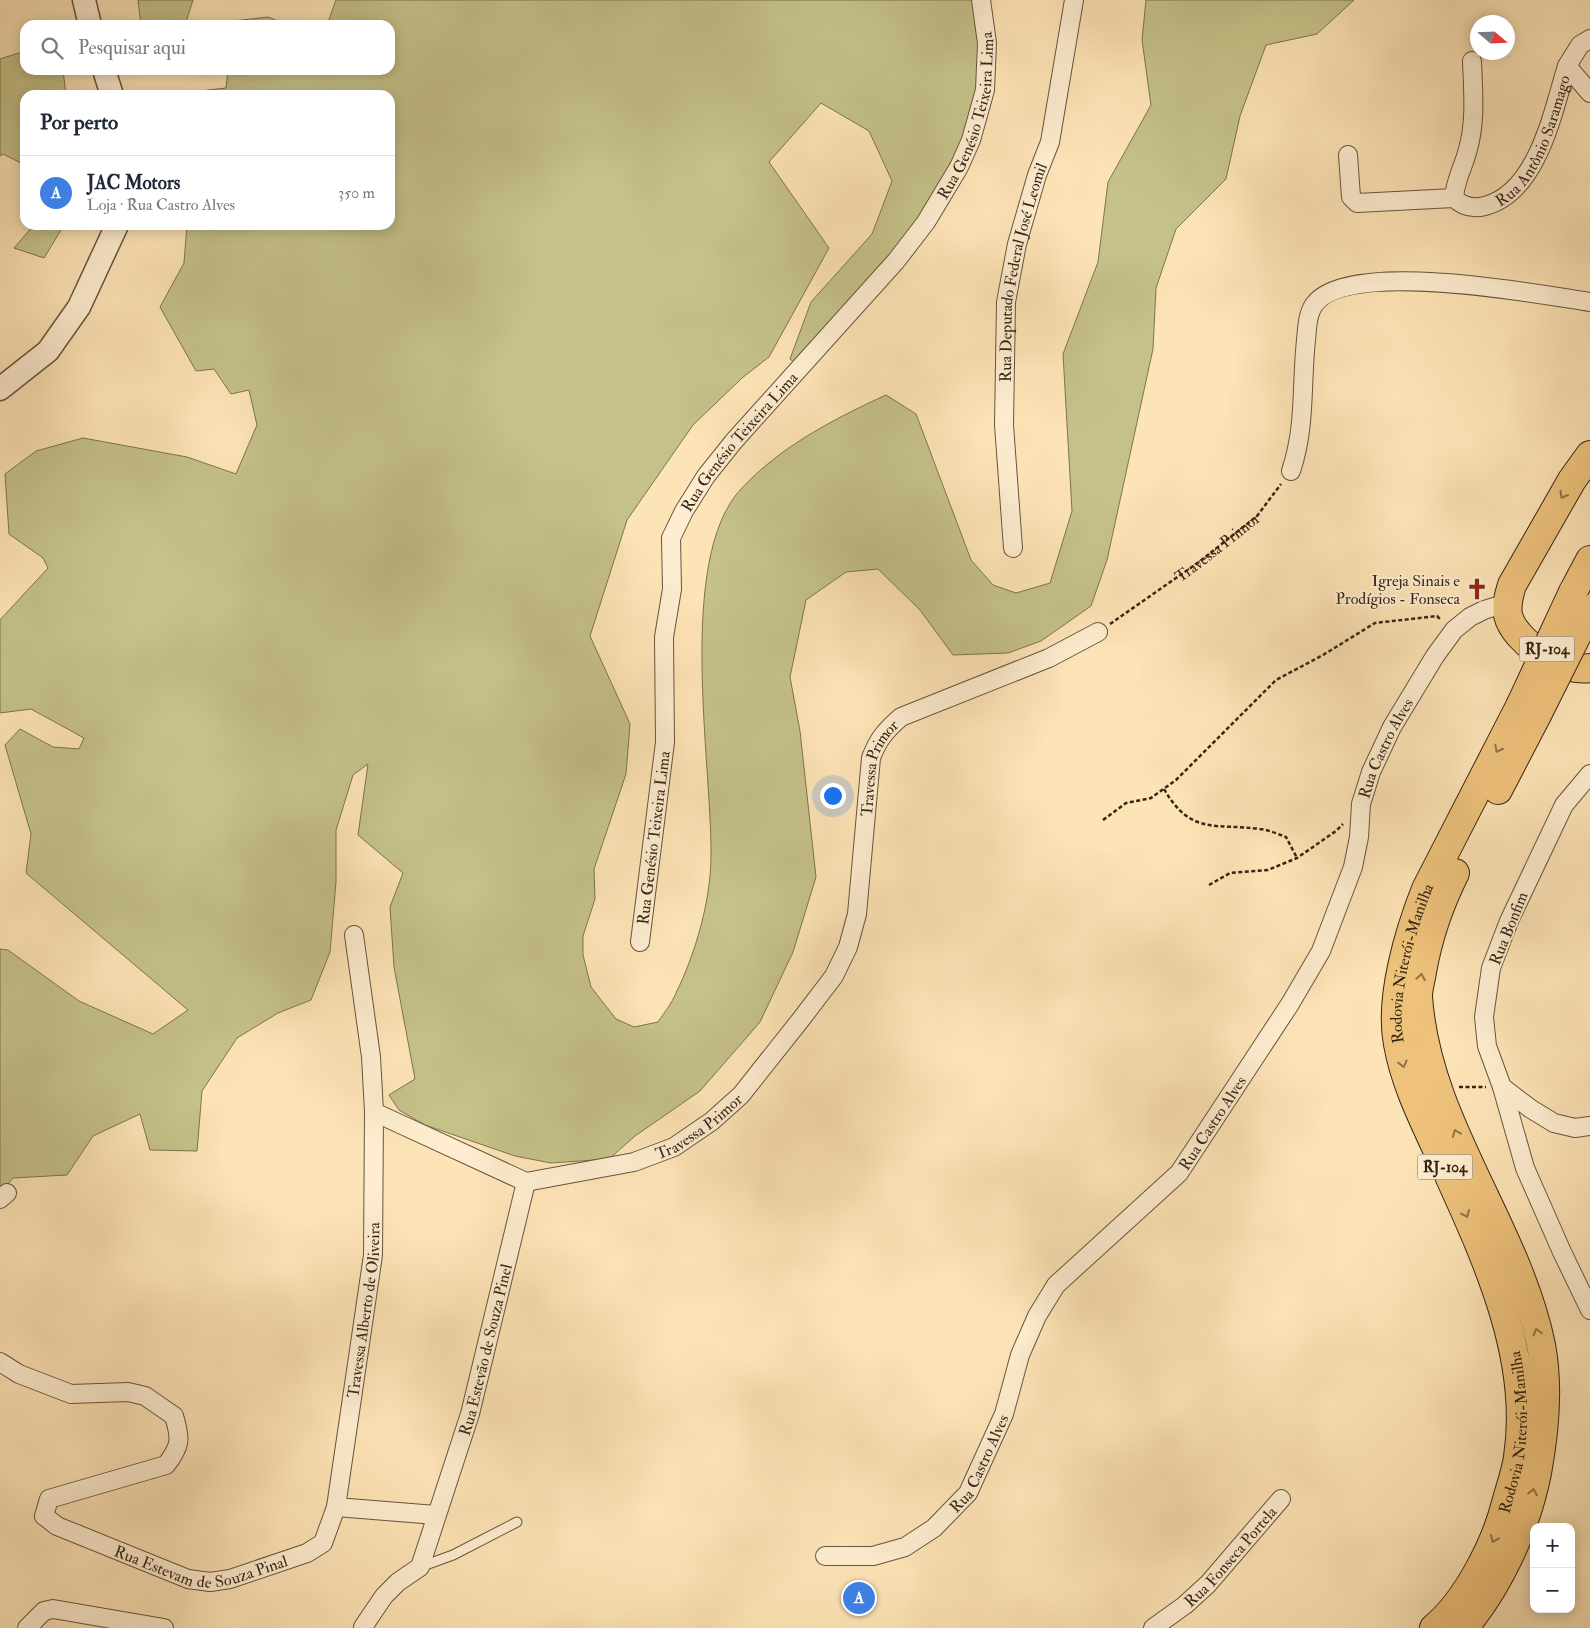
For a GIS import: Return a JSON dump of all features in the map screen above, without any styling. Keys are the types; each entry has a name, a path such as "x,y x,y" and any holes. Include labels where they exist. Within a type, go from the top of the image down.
{"highway":[{"path":"1590,455 1572,480 1512,585 1507,603 1511,624 1518,636 1553,659 1569,666 1590,668"},
{"name":"Rodovia Niterói-Manilha","path":"1464,1628 1481,1608 1506,1562 1531,1502 1545,1431 1546,1397 1541,1346 1528,1296 1437,1087 1426,1048 1418,994 1427,945 1443,897 1528,710 1582,600 1590,560"},
{"name":"Rodovia Niterói-Manilha","path":"1434,1628 1443,1620 1475,1575 1494,1541 1518,1456 1520,1400 1504,1310 1492,1276 1408,1086 1397,1042 1397,990 1416,914 1426,889 1528,710"}],"street":[{"path":"84,0 89,20"},
{"name":"Rua Genésio Teixeira Lima","path":"640,942 666,742 664,637 672,589 672,538 684,511 706,476 734,442 896,262 926,222 959,167 971,140 986,90 987,43 981,0"},
{"name":"Rua Deputado Federal José Leomil","path":"1013,548 1004,425 1006,302 1017,244 1037,175 1050,142 1074,0"},
{"path":"1567,66 1580,45 1590,39"},
{"path":"1454,198 1457,181 1468,149 1473,117 1472,61"},
{"name":"Rua Antônio Saramago","path":"1567,66 1590,94"},
{"name":"Rua Antônio Saramago","path":"1348,155 1351,197 1357,203 1454,198 1465,206 1476,208 1496,203 1511,192 1535,161 1549,128 1567,66"},
{"path":"106,75 110,90"},
{"path":"0,389 48,351 79,307 115,230"},
{"path":"1291,471 1299,447 1304,359 1310,312 1316,301 1330,292 1376,281 1422,280 1590,302"},
{"name":"Rua Castro Alves","path":"825,1556 873,1556 905,1547 934,1528 968,1493 1004,1414 1020,1354 1037,1316 1056,1285 1178,1173 1285,1012 1321,951 1353,867 1359,837 1360,804 1392,727 1435,656 1454,630 1484,610 1507,603"},
{"name":"Travessa Primor","path":"526,1182 634,1162 674,1147 712,1121 741,1095 834,976 848,947 857,914 871,758 877,741 901,718 1048,658 1098,632"},
{"name":"Rua Bonfim","path":"1590,774 1564,804 1513,912 1491,968 1484,1017 1487,1046 1502,1087 1525,1168 1590,1310"},
{"path":"354,935 371,1057 374,1112 526,1182"},
{"path":"1502,1087 1531,1109 1554,1123 1575,1128 1590,1126"},
{"name":"Travessa Alberto de Oliveira","path":"336,1507 373,1255 374,1112"},
{"name":"Rua Estevão de Souza Pinel","path":"420,1567 470,1414 526,1182"},
{"name":"Rua Estevam de Souza Pinal","path":"0,1362 19,1374 71,1394 128,1392 145,1396 174,1416 180,1436 177,1451 166,1465 49,1499 44,1516 68,1531 188,1579 210,1582 230,1579 307,1553 323,1543 336,1507"},
{"name":"Rua Fonseca Portela","path":"1153,1628 1185,1605 1208,1584 1281,1499"},
{"path":"336,1507 436,1515"},
{"path":"363,1628 384,1596 398,1582 420,1567"},
{"path":"27,1628 44,1611 52,1609 164,1628"}],"lane":[{"path":"420,1567 452,1555 517,1522"}],"path":[{"name":"Travessa Primor","path":"1098,632 1199,562 1257,516 1291,471"},
{"path":"1103,820 1126,802 1151,798 1176,780 1276,680 1323,656 1375,623 1437,616 1454,630"},
{"path":"1164,789 1172,803 1187,818 1211,826 1261,829 1286,836 1297,858"},
{"path":"1209,885 1230,873 1268,870 1297,858 1336,831 1360,804"},
{"path":"1437,1087 1502,1087"}],"shaded area":[{"path":"138,0 193,0 187,20 140,20"},
{"path":"336,0 978,0 985,72 955,172 893,257 798,366 790,359 811,302 872,234 892,181 869,131 821,103 769,162 829,248 769,357 742,378 693,425 627,520 590,636 630,724 626,774 594,869 595,899 583,936 583,955 591,987 616,1019 634,1027 658,1022 672,1000 690,960 705,908 711,855 702,664 703,611 709,563 721,521 741,489 773,460 809,435 886,395 916,414 971,560 993,585 1016,593 1050,583 1072,511 1063,354 1098,262 1108,182 1151,105 1142,40 1146,0 1354,0 1317,34 1266,45 1240,116 1226,179 1176,229 1156,288 1153,349 1107,560 1091,606 1041,641 1008,653 953,655 920,610 878,569 846,572 806,600 790,677 800,731 816,877 793,952 760,1022 700,1091 635,1136 609,1159 551,1163 515,1156 425,1125 399,1110 389,1095 415,1079 394,967 390,907 403,873 358,835 368,764 353,775 336,830 336,882 330,952 311,1000 278,1013 237,1038 202,1091 197,1151 150,1150 140,1114 93,1136 67,1175 13,1178 0,1193 0,949 8,950 79,1001 153,1034 188,1010 26,873 31,834 5,745 20,729 53,747 79,749 84,738 31,709 0,713 0,620 48,568 43,558 9,534 5,474 36,451 83,438 187,457 236,474 257,425 249,390 231,394 214,369 196,371 160,307 184,263 187,230 395,230 395,90 209,90 226,88 227,75 395,75 395,20 329,20"},
{"path":"268,17 276,20 242,20"},
{"path":"20,53 20,75 64,75 65,90 20,90 20,162 3,154 0,156 0,59"},
{"path":"30,230 61,230 44,258 14,248"}],"place":[{"name":"Igreja Sinais e Prodígios - Fonseca","path":"1477,589"},
{"name":"JAC Motors","path":"859,1598"}]}
